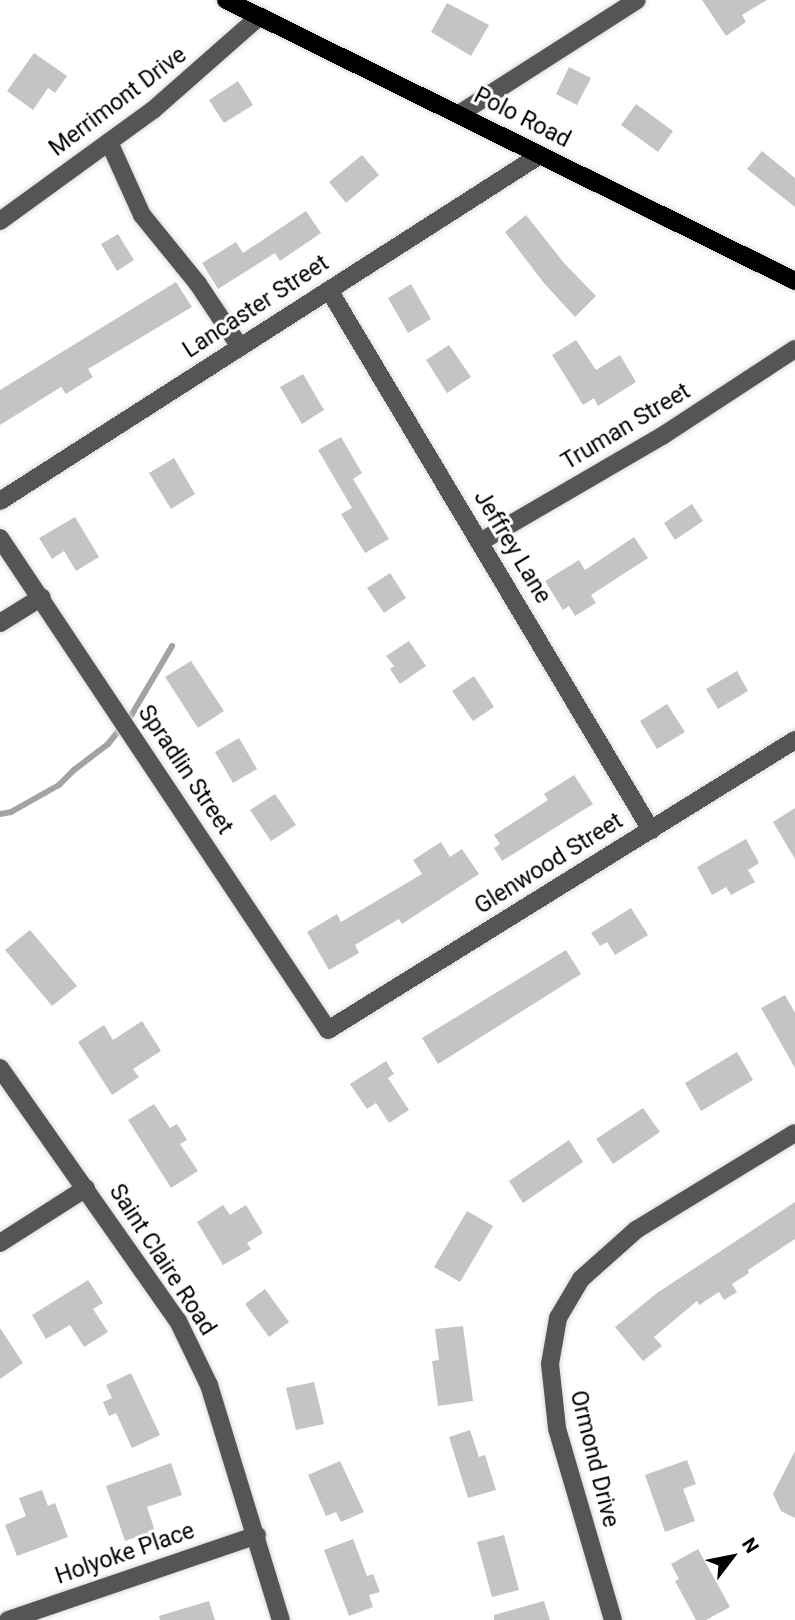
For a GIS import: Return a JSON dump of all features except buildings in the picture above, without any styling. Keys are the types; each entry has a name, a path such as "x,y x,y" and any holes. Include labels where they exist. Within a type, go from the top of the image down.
{"main road":[{"name":"Polo Road","path":"226,0 795,281"}],"street":[{"path":"459,114 637,0"},
{"name":"Merrimont Drive","path":"0,221 153,110 260,16"},
{"path":"109,142 142,215 198,284 240,347"},
{"name":"Lancaster Street","path":"0,501 540,155"},
{"name":"Jeffrey Lane","path":"329,290 651,830"},
{"name":"Truman Street","path":"481,542 662,436 795,349"},
{"name":"Spradlin Street","path":"0,538 328,1030"},
{"path":"0,623 41,597"},
{"name":"Glenwood Street","path":"328,1030 795,740"},
{"name":"Saint Claire Road","path":"0,1068 86,1188 183,1332 209,1385 281,1620"},
{"name":"Ormond Drive","path":"613,1620 576,1499 555,1415 550,1364 558,1318 582,1279 636,1230 795,1132"},
{"path":"0,1243 86,1188"},
{"name":"Holyoke Place","path":"8,1620 257,1535"}],"waterway":[{"path":"0,814 11,812 59,785 108,744 132,714 172,646"}]}
